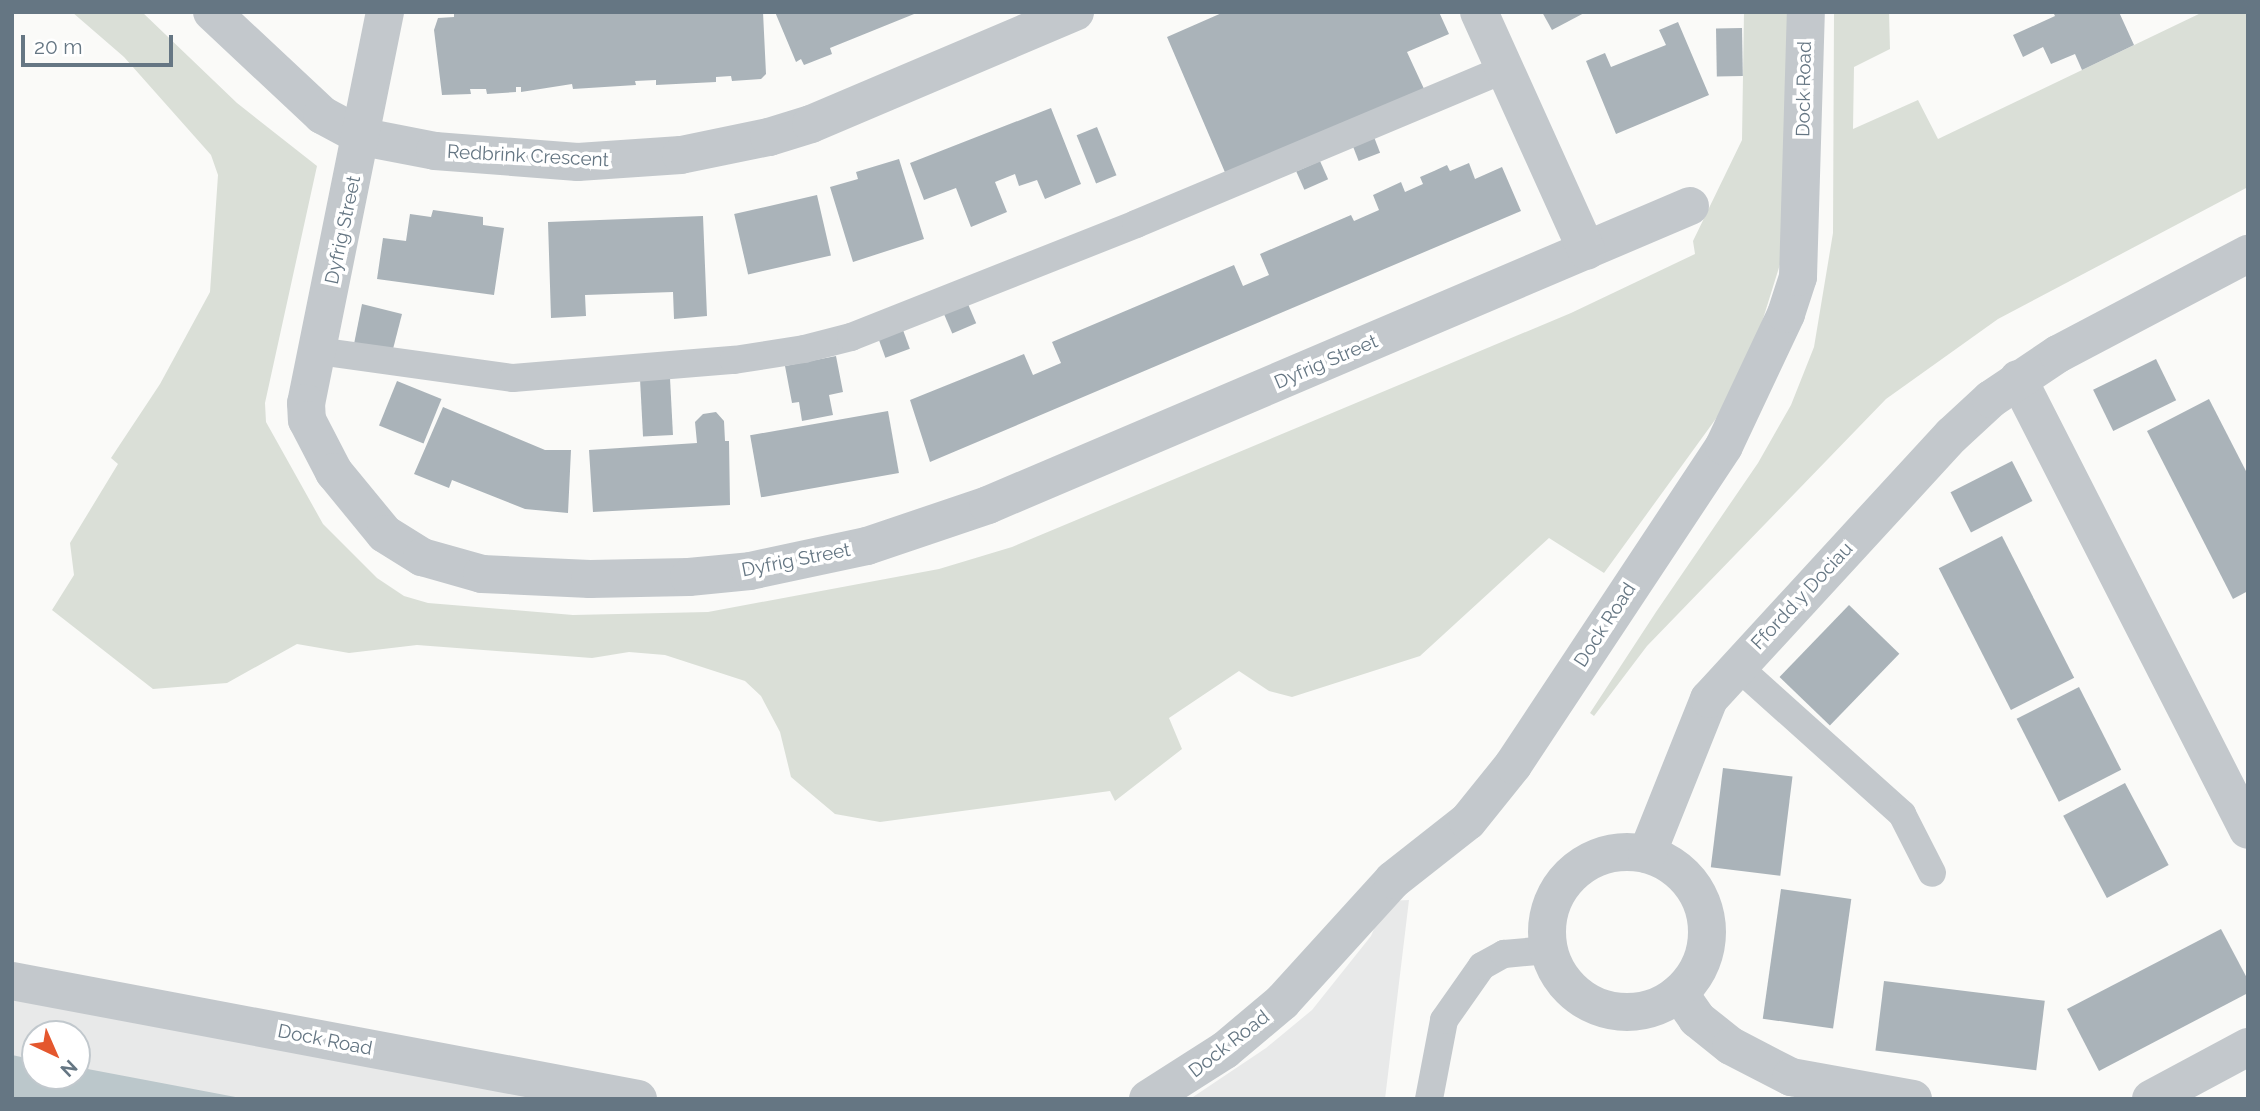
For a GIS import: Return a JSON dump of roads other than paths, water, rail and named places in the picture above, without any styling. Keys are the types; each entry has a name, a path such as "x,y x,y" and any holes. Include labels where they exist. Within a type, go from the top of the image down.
{"street":[{"name":"Redbrink Crescent","path":"212,12 322,115 363,137 435,150 578,162 629,161 729,146 811,124 1075,12"},
{"name":"Dyfrig Street","path":"385,12 363,137 306,403 312,437 357,505 402,547 439,564 482,574 590,579 690,577 802,562 977,509 1690,206"},
{"path":"1479,12 1587,251"},
{"name":"Dock Road","path":"1148,1099 1225,1050 1282,1002 1393,880 1468,821 1513,765 1724,446 1786,314 1797,277 1806,12"},
{"name":"Ffordd y Dociau","path":"1647,854 1695,727 1709,699 1952,435 2018,379 2248,254"},
{"path":"2018,379 2248,831"},
{"path":"1620,852 1647,854 1670,864 1689,880 1702,902 1705,951 1695,974 1679,993 1655,1007 1629,1012 1601,1008 1577,995 1559,975 1548,950 1547,922 1555,896 1571,874 1594,859 1620,852"},
{"name":"Dock Road","path":"12,981 638,1099"},
{"path":"1679,993 1697,1019 1731,1046 1791,1077 1913,1099"},
{"path":"2151,1099 2248,1047"}],"lane":[{"path":"318,351 513,377 734,360 804,349 851,337 1136,224 1505,69"},
{"path":"1737,666 1902,814 1932,873"},
{"path":"1429,1099 1444,1020 1482,966 1504,954 1548,950"}]}
